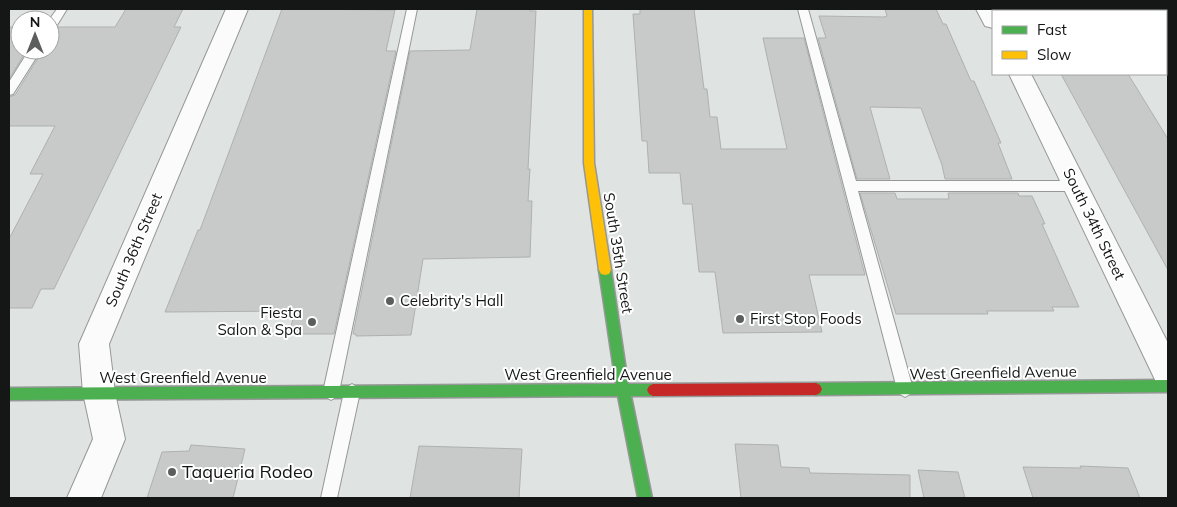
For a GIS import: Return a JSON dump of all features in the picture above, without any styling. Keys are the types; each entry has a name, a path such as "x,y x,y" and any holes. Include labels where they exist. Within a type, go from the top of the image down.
{"main road":[{"name":"South 35th Street","path":"588,9 589,163 623,390 645,498"},
{"name":"West Greenfield Avenue","path":"9,394 1168,386"}],"street":[{"name":"South 36th Street","path":"84,498 108,439 99,393 94,344 237,9"},
{"name":"South 34th Street","path":"1020,75 1168,374"}],"lane":[{"path":"331,392 412,9"},
{"path":"803,9 905,389"},
{"path":"9,91 29,60"},
{"path":"851,186 1075,186"},
{"path":"329,498 352,392"}],"building":[{"path":"126,9 183,9 174,27 181,27 54,289 41,289 32,308 9,308 9,239 43,174 30,174 55,126 9,126 9,97 15,95 37,60 60,60 60,27 115,27"},
{"path":"282,9 395,10 386,51 396,51 334,334 289,334 295,311 165,312 198,230 200,230"},
{"path":"477,9 530,9 530,11 536,11 528,169 530,169 528,201 532,201 530,257 423,259 411,335 356,336 356,334 353,334 410,51 470,50"},
{"path":"640,9 694,9 704,89 707,89 710,117 717,117 721,149 787,149 763,38 804,38 865,275 809,275 822,332 723,333 715,272 699,272 692,204 683,204 680,173 649,173 647,141 642,141 633,14 640,14"},
{"path":"885,9 936,9 943,24 946,24 971,81 974,81 1001,143 998,143 1012,179 945,179 942,165 921,108 870,107 890,179 857,179 818,38 826,38 819,16 884,17 887,16"},
{"path":"10,27 10,60 21,60 9,79"},
{"path":"1062,75 1129,75 1168,139 1168,270"},
{"path":"860,193 895,193 897,199 949,199 948,193 1018,193 1019,196 1032,196 1045,224 1042,224 1079,307 1052,307 1054,311 987,311 988,314 896,314"},
{"path":"735,444 778,445 781,467 809,468 810,473 910,475 910,498 741,498"},
{"path":"191,445 245,449 233,498 147,498 162,452 189,451"},
{"path":"419,446 522,449 519,498 410,498"},
{"path":"1080,466 1128,468 1140,498 1033,498 1023,467 1081,468"},
{"path":"918,470 958,472 965,498 924,498"}],"traffic: fast":[{"path":"605,270 623,390 645,498"},
{"path":"816,389 1168,386"},
{"path":"9,394 653,390"}],"traffic: slow":[{"path":"588,9 589,163 605,270"}],"traffic: jam":[{"path":"653,390 816,389"}],"place":[{"name":"Celebrity's Hall","path":"390,301"},
{"name":"First Stop Foods","path":"740,319"},
{"name":"Fiesta Salon & Spa","path":"312,322"},
{"name":"Taqueria Rodeo","path":"172,472"}]}
